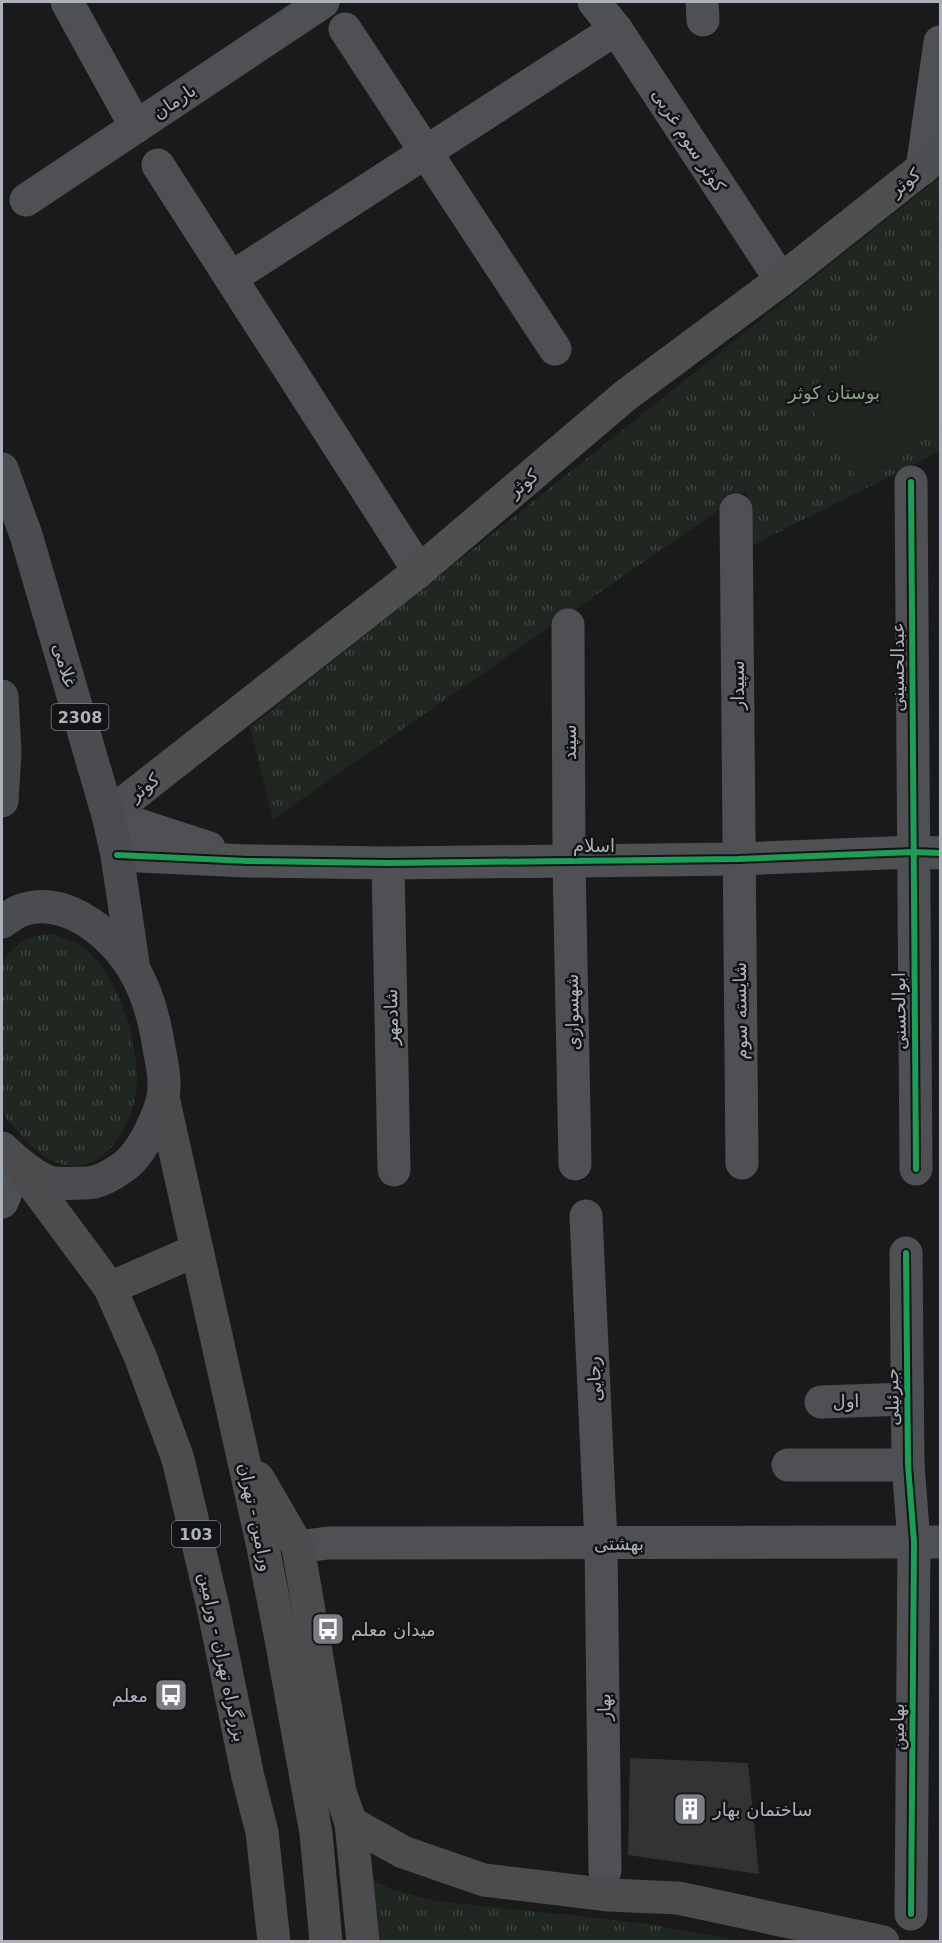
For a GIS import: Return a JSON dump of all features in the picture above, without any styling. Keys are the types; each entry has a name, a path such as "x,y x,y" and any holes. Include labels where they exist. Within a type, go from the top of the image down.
{"highway":[{"name":"ورامین - تهران","path":"163,1097 242,1451 281,1639 316,1833 326,1941"},
{"name":"بزرگراه تهران - ورامین","path":"7,1159 110,1288 140,1356 178,1459 262,1832 274,1941"},
{"path":"110,1288 197,1250"},
{"path":"242,1451 298,1547 340,1792 351,1823 363,1941"},
{"path":"351,1823 403,1852 484,1880 609,1895 678,1898 883,1941"}],"main road":[{"name":"کوثر","path":"108,815 419,571 626,395 781,280 931,161"},
{"name":"غلامی","path":"2,469 26,535 108,815 117,855 134,970"},
{"path":"2,696 5,753 2,801"},
{"path":"2,922 18,912 37,907 61,909 89,921 114,944 134,970 143,989 157,1033 164,1073 163,1097 153,1125 136,1157 118,1172 93,1183 51,1183 7,1159"}],"street":[{"path":"68,2 136,127"},
{"name":"بارمان","path":"26,200 322,2"},
{"name":"کوثر سوم غربی","path":"594,2 616,29 781,280"},
{"path":"345,29 555,349"},
{"path":"231,278 616,29"},
{"path":"931,161 940,42"},
{"path":"158,165 419,571"},
{"name":"عبدالحسینی","path":"911,482 927,853"},
{"name":"سپیدار","path":"736,510 738,859"},
{"name":"سپند","path":"568,625 569,860"},
{"path":"108,815 248,861"},
{"name":"اسلام","path":"117,855 248,861 388,863 738,859 927,853"},
{"name":"ابوالحسنی","path":"916,1170 927,853"},
{"name":"شایسته سوم","path":"738,859 742,1163"},
{"name":"شهسواری","path":"569,860 575,1164"},
{"name":"شادمهر","path":"388,863 394,1170"},
{"path":"2,1202 7,1159"},
{"name":"رجایی","path":"586,1216 601,1543"},
{"name":"جبرئیلی","path":"906,1253 908,1465 927,1542"},
{"name":"اول","path":"821,1402 907,1399"},
{"path":"788,1465 908,1465"},
{"name":"بهشتی","path":"298,1547 328,1543 927,1542"},
{"name":"بهامین","path":"911,1914 927,1542"},
{"name":"بهار","path":"601,1543 605,1871"}],"green space":[{"name":"بوستان کوثر","path":"940,177 940,451 749,547 746,491 273,819 250,727"},
{"path":"940,301 940,425 858,479 801,393"},
{"path":"53,934 85,949 108,977 126,1015 135,1055 136,1092 127,1123 109,1150 83,1165 68,1165 44,1156 24,1139 2,1113 2,962 23,941 36,936"},
{"path":"368,1878 393,1890 436,1901 642,1923 741,1941 376,1941"}],"building":[{"name":"ساختمان بهار","path":"630,1758 748,1763 759,1874 628,1855"}],"cycle path":[{"path":"911,482 916,1169"},
{"path":"117,855 248,861 388,863 738,859 913,852 940,853"},
{"path":"906,1253 908,1465 914,1542 911,1914"}],"place":[{"name":"میدان معلم","path":"328,1629"},
{"name":"معلم","path":"171,1695"},
{"name":"ساختمان بهار","path":"690,1809"}]}
